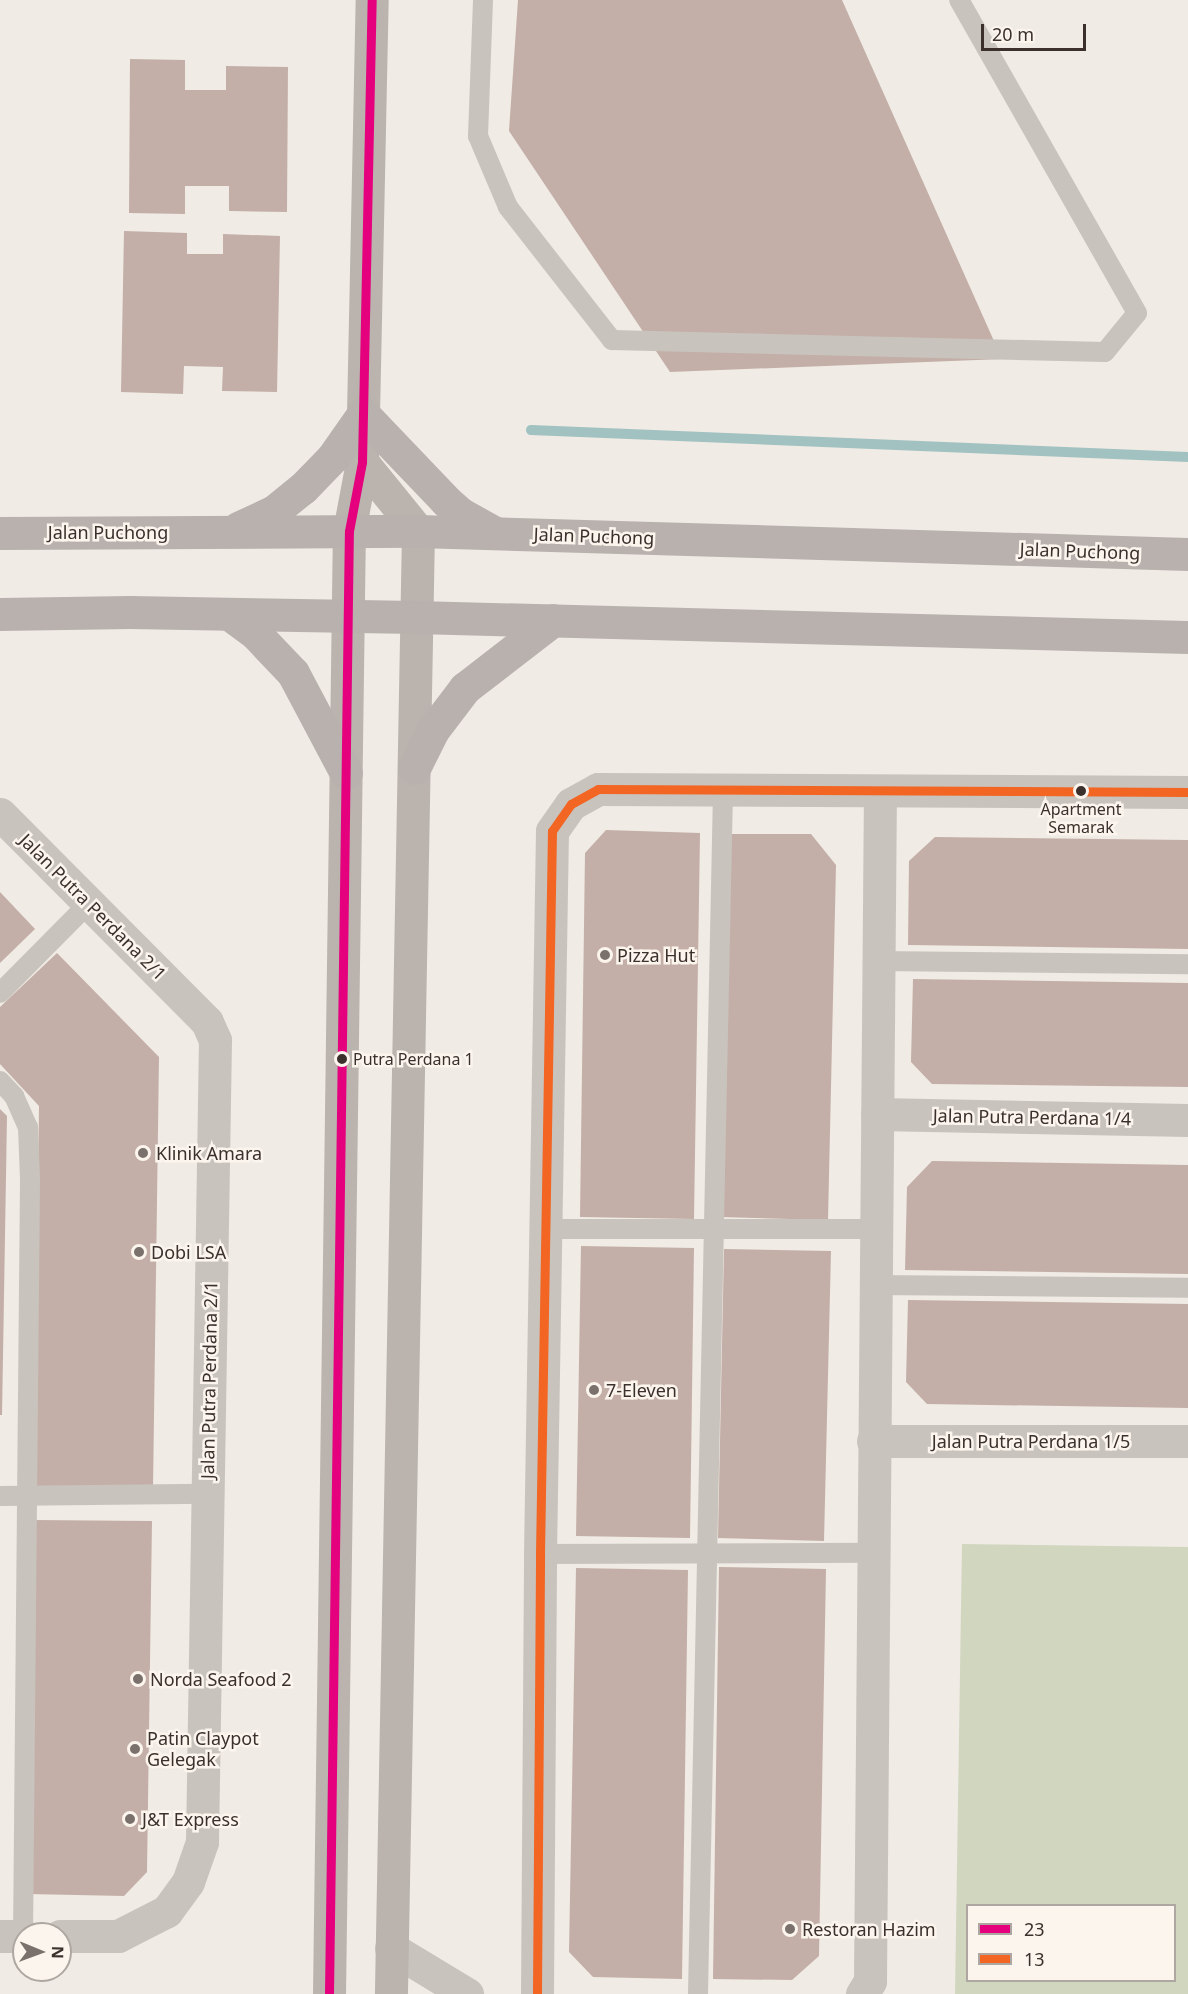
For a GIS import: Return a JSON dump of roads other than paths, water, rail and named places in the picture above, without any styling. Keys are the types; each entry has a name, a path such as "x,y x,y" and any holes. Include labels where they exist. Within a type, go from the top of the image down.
{"main road":[{"path":"230,531 273,512 303,488 333,457 363,414 453,508 496,533"},
{"name":"Jalan Puchong","path":"0,533 418,531 1188,554"},
{"path":"0,614 416,617 1188,637"},
{"path":"229,614 255,633 293,673 346,773"},
{"path":"414,768 433,730 465,688 553,621"}],"street":[{"path":"329,1994 349,531 362,462 372,0"},
{"path":"362,462 418,531 391,1994"},
{"path":"537,1994 540,1554 552,831 572,804 598,789 1188,792"},
{"path":"862,1994 870,1981 880,791"},
{"name":"Jalan Putra Perdana 2/1","path":"0,814 207,1022 214,1040 202,1842 188,1882 167,1911 118,1936 72,1936"},
{"name":"Jalan Putra Perdana 1/4","path":"877,1114 1188,1120"},
{"name":"Jalan Putra Perdana 1/5","path":"873,1440 1188,1441"},
{"path":"391,1948 467,1994"}],"lane":[{"path":"483,0 478,136 508,207 612,340 1105,352 1137,313 959,0"},
{"path":"698,1994 723,789"},
{"path":"0,993 89,903"},
{"path":"878,961 1188,964"},
{"path":"0,1081 14,1096 28,1127 30,1180 29,1495 16,1922"},
{"path":"546,1229 875,1229"},
{"path":"875,1285 1188,1288"},
{"path":"0,1496 207,1494"},
{"path":"540,1554 872,1552"}],"waterway":[{"path":"531,430 1188,457"}],"place":[{"name":"Apartment Semarak","path":"1081,791"},
{"name":"Pizza Hut","path":"605,955"},
{"name":"Putra Perdana 1","path":"342,1059"},
{"name":"Klinik Amara","path":"143,1153"},
{"name":"Dobi LSA","path":"139,1252"},
{"name":"7-Eleven","path":"594,1390"},
{"name":"Norda Seafood 2","path":"138,1679"},
{"name":"Patin Claypot Gelegak","path":"135,1749"},
{"name":"J&T Express","path":"130,1819"},
{"name":"Restoran Hazim","path":"790,1929"}]}
